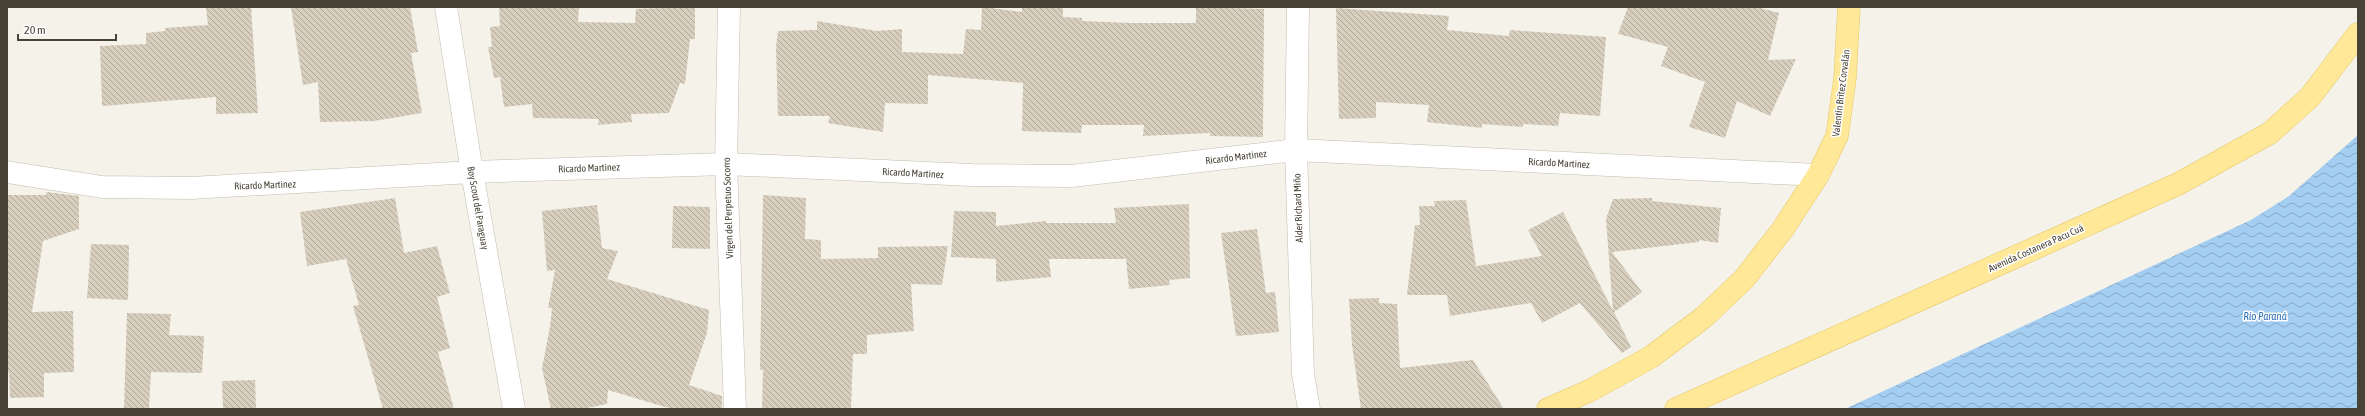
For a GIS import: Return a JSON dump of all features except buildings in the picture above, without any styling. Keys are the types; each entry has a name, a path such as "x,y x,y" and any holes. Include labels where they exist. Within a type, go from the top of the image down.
{"main road":[{"name":"Valentín Brítez Corvalán","path":"1818,175 1837,136 1845,78 1850,7"},
{"name":"Avenida Costanera Pacu Cuá","path":"1676,409 2178,184 2228,157 2270,133 2310,97 2358,34"},
{"path":"1548,409 1589,391 1651,358 1704,317 1744,279 1783,229 1818,175"}],"street":[{"name":"Boy Scout del Paraguay","path":"446,7 472,172 514,409"},
{"name":"Virgen del Perpetuo Socorro","path":"729,7 726,164 735,409"},
{"name":"Alder Richard Miño","path":"1298,7 1296,150 1304,374 1309,409"},
{"name":"Ricardo Martinez","path":"7,172 102,187 191,188 472,172 726,164 972,175 1072,176 1296,150 1818,175"}],"water":[{"name":"Río Paraná","path":"2358,135 2358,409 1845,409 2251,220 2289,196"}]}
